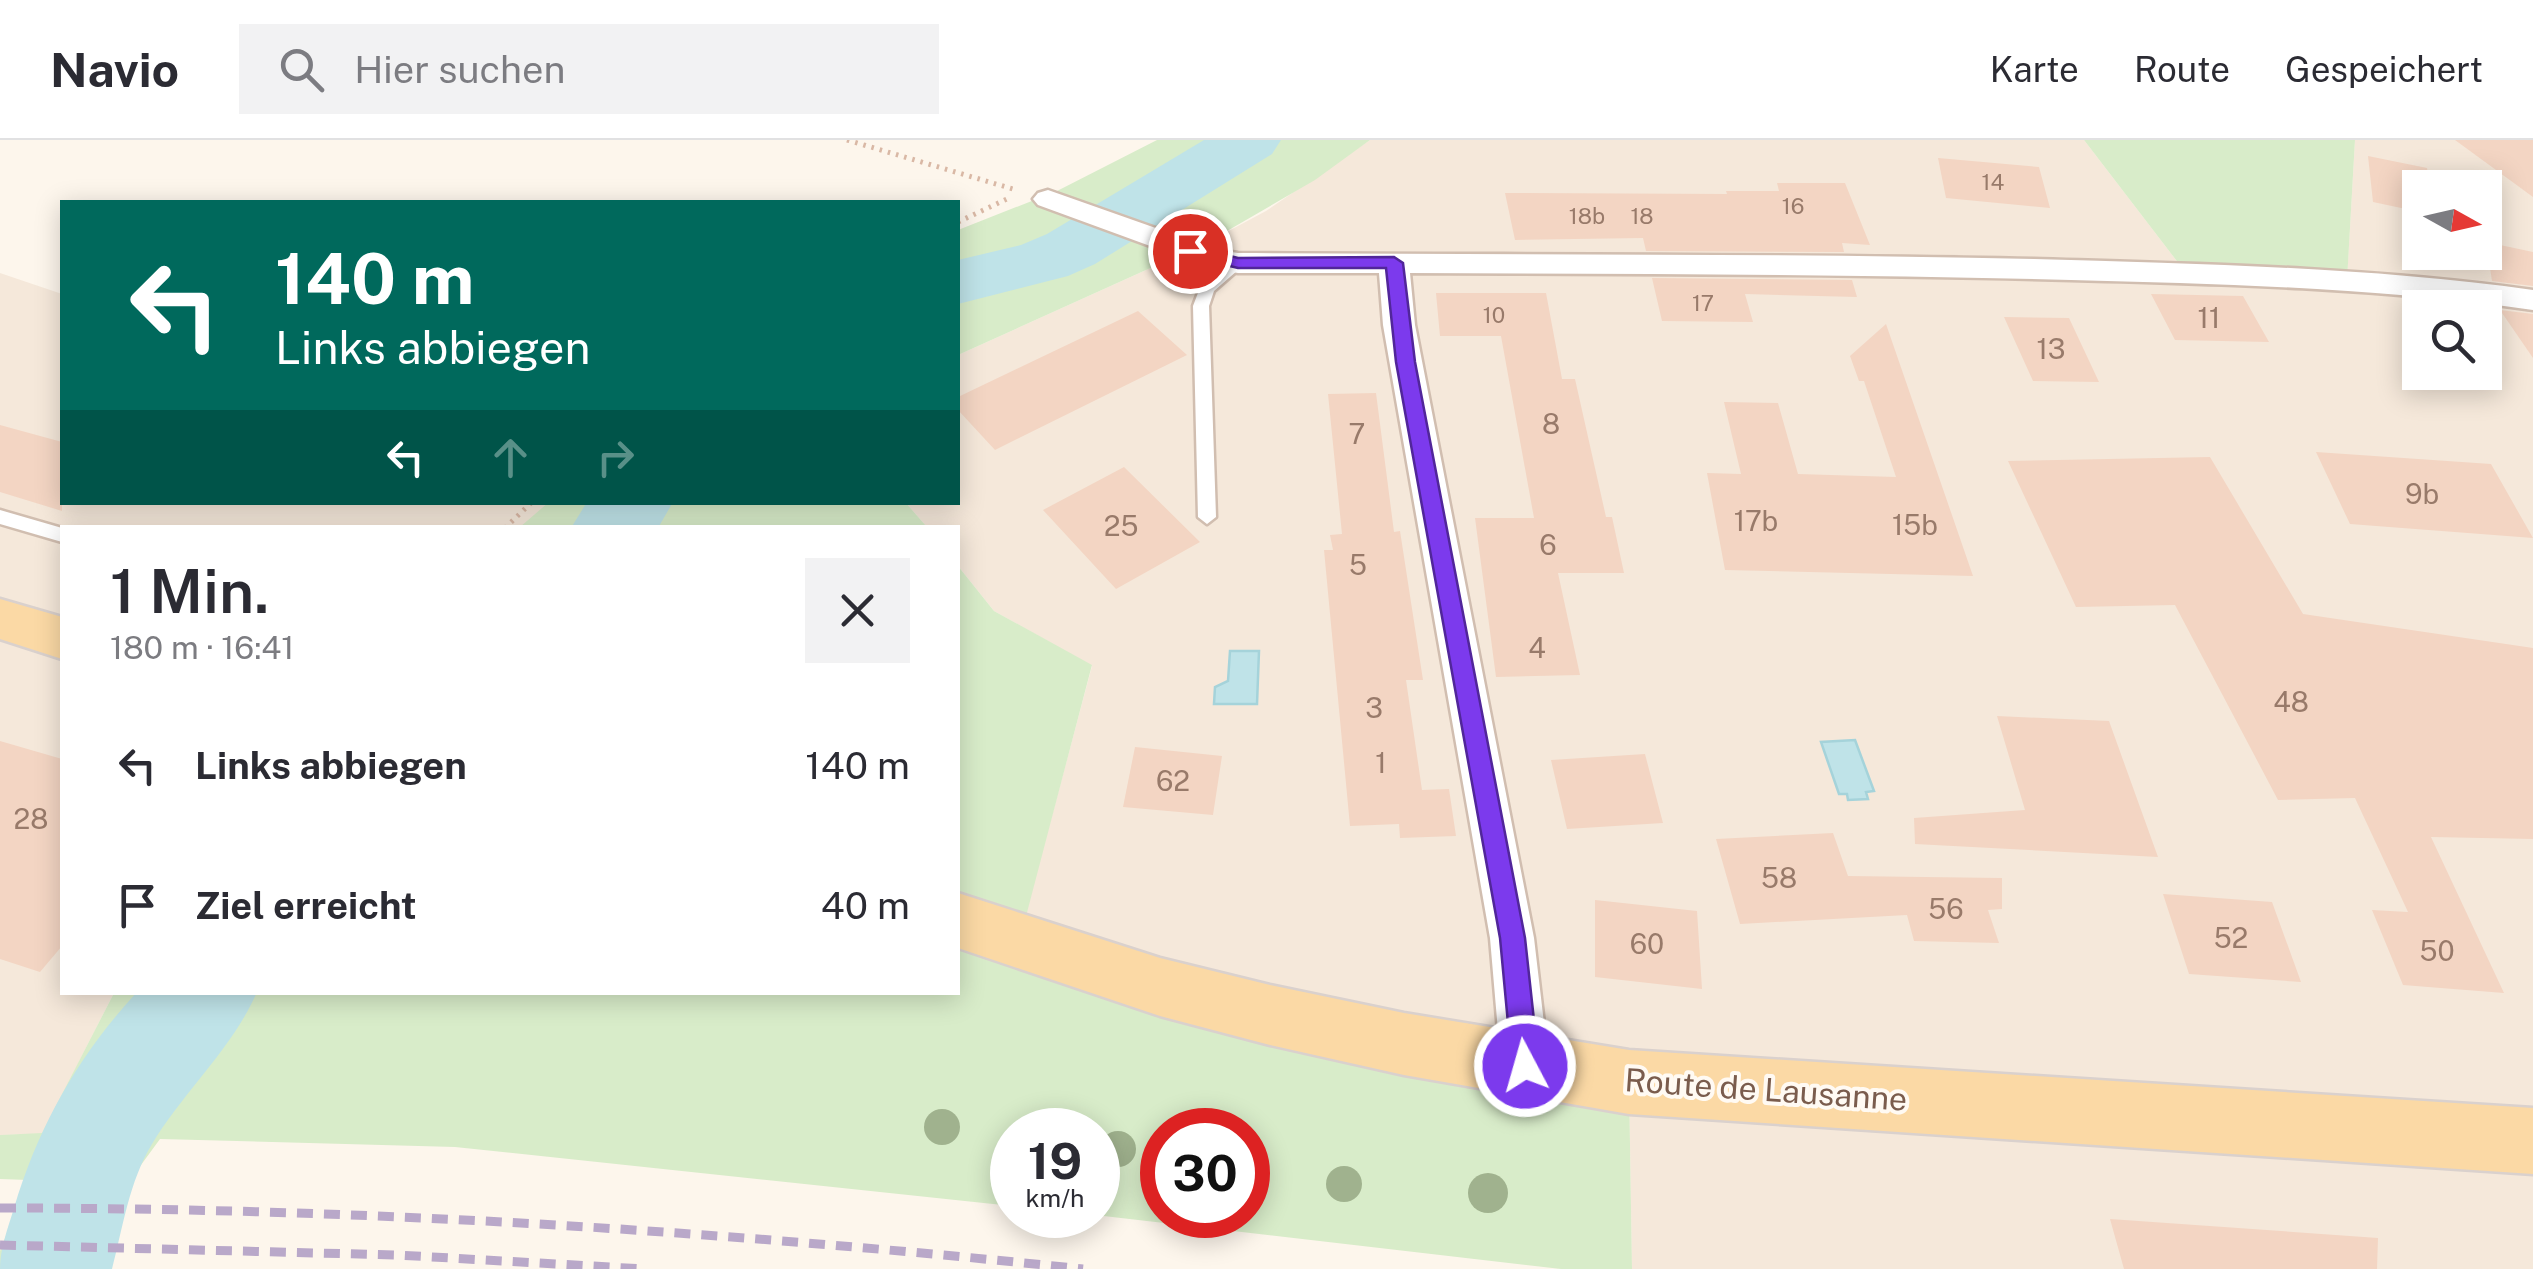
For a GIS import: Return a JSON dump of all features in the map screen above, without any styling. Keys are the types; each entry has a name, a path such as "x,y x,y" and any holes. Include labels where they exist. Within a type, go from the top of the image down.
{"main road":[{"path":"0,619 60,637"},
{"name":"Route de Lausanne","path":"960,922 1160,987 1270,1015 1525,1066 1630,1082 2533,1141"}],"street":[{"path":"1048,199 1190,251 1238,263 1853,265 2186,272 2427,285 2533,300"},
{"path":"1394,263 1406,362 1512,938 1525,1066"}],"lane":[{"path":"1207,517 1201,306 1206,289 1238,263"},
{"path":"0,516 60,534"}],"path":[{"path":"847,140 1024,192 960,221"},
{"path":"508,525 529,505"}],"shaded area":[{"path":"1370,140 2084,140 2186,273 2347,280 2355,140 2533,140 2533,1269 1632,1269 1629,1082 1018,943 1092,666 994,611 960,568 960,525 925,525 908,505 960,505 960,354 1208,242 1266,211"},
{"path":"0,273 60,293 60,505 547,505 523,525 60,525 60,995 113,995 42,1134 0,1135"}],"green space":[{"path":"1157,140 1370,140 1315,180 1208,242 960,354 960,229 1057,191"},
{"path":"2084,140 2355,140 2347,281 2186,273"},
{"path":"546,505 908,505 925,525 522,525"},
{"path":"960,568 994,611 1092,665 1019,943 1629,1082 1632,1269 1561,1269 1270,1235 1270,1108 1140,1108 1140,1220 1120,1218 1120,1108 990,1108 990,1204 455,1147 160,1139 130,1180 94,1269 0,1269 0,1251 28,1180 0,1179 0,1135 42,1133 113,995 960,995"}],"water":[{"path":"1230,651 1259,651 1257,704 1214,704 1215,687 1228,681"},
{"path":"1855,740 1874,791 1866,792 1868,799 1848,800 1847,794 1839,794 1821,742"}],"building":[{"path":"2455,140 2533,140 2533,197 2502,174 2502,170 2496,170"},
{"path":"2368,156 2427,168 2402,170 2402,208 2373,202"},
{"path":"1938,158 2039,167 2050,208 1946,198"},
{"path":"1777,183 1845,183 1870,245 1842,243 1844,252 1646,251 1643,238 1515,240 1505,193 1727,194 1726,191 1779,191"},
{"path":"2502,245 2533,252 2533,286 2492,281 2490,270 2502,270"},
{"path":"1652,278 1852,280 1857,297 1745,294 1753,322 1662,321"},
{"path":"1436,293 1546,293 1562,379 1575,379 1606,517 1612,517 1624,573 1558,573 1580,675 1496,677 1475,518 1534,518 1501,336 1440,336"},
{"path":"2151,294 2243,296 2269,342 2175,340"},
{"path":"2502,310 2533,314 2533,358 2502,313"},
{"path":"1138,311 1187,355 995,450 960,412 960,396"},
{"path":"2004,317 2069,318 2099,382 2033,381"},
{"path":"1886,324 1973,576 1725,570 1707,473 1741,474 1724,402 1778,403 1798,474 1896,477 1864,381 1859,381 1850,356"},
{"path":"1376,393 1394,532 1400,531 1423,680 1406,680 1422,790 1449,789 1456,836 1400,838 1399,824 1350,826 1324,550 1333,550 1330,535 1342,534 1328,394"},
{"path":"0,425 60,441 62,511 0,492"},
{"path":"2316,452 2491,464 2533,538 2350,524"},
{"path":"2210,457 2303,614 2533,648 2533,839 2431,837 2504,993 2403,985 2372,910 2408,912 2355,798 2278,800 2175,605 2076,607 2008,461"},
{"path":"1124,467 1200,542 1116,589 1043,510"},
{"path":"1997,716 2109,721 2158,857 1915,844 1914,818 2025,810"},
{"path":"0,741 60,758 60,948 40,972 0,959"},
{"path":"1135,747 1222,756 1213,815 1123,807"},
{"path":"1645,754 1663,823 1567,829 1551,760"},
{"path":"1833,833 1848,876 2002,878 2002,909 1988,910 1999,943 1914,941 1907,915 1740,924 1716,839"},
{"path":"2163,894 2272,902 2301,982 2189,974"},
{"path":"1595,900 1697,911 1702,989 1595,977"},
{"path":"2110,1219 2378,1238 2377,1269 2124,1269"}],"waterway":[{"path":"960,282 1043,261 1071,249 1249,140"},
{"path":"614,525 631,505"},
{"path":"54,1269 79,1179 101,1128 136,1074 203,995"}],"railway":[{"path":"0,1208 272,1212 542,1224 813,1243 1083,1269"},
{"path":"0,1245 397,1255 645,1269"}],"route":[{"path":"1190,251 1238,263 1394,263 1399,324 1512,938 1525,1066"}]}
